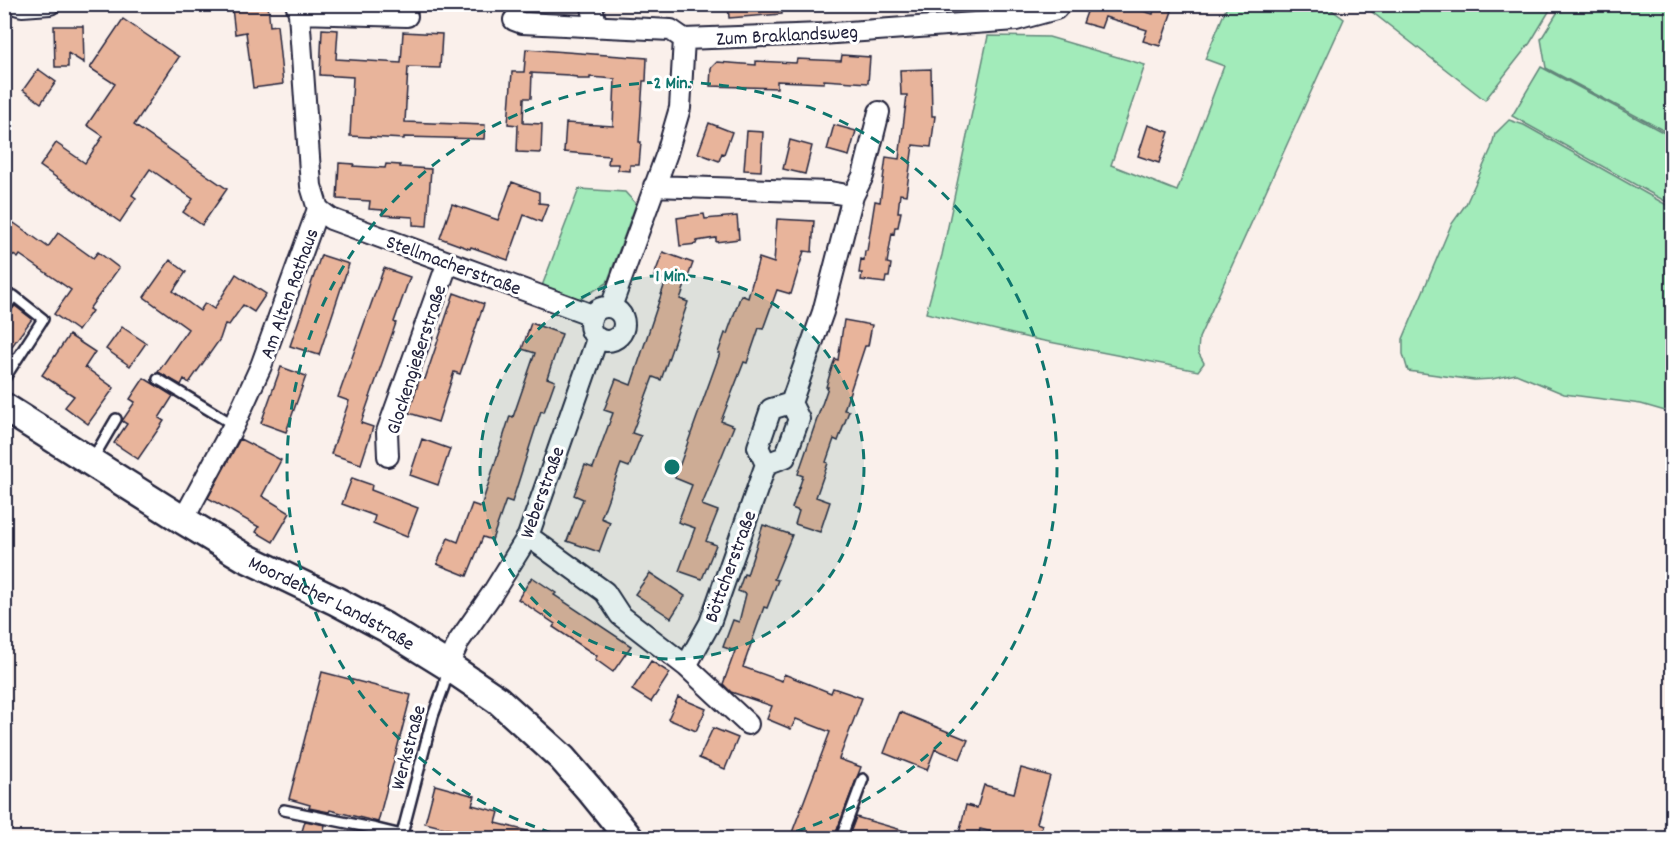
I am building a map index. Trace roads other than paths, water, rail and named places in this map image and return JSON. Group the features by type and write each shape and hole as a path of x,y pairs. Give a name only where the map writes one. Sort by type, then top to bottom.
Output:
{"main road":[{"name":"Moordeicher Landstraße","path":"6,412 244,557 385,627 498,700 554,750 590,790 628,838"}],"street":[{"path":"15,4 22,6 50,4"},
{"path":"591,4 597,27"},
{"name":"Zum Braklandsweg","path":"514,20 522,23 671,30 684,39 820,34 1016,20 1056,9 1060,4"},
{"path":"297,9 406,16"},
{"name":"Am Alten Rathaus","path":"183,520 234,425 261,366 318,209 311,186 297,9"},
{"path":"610,307 667,153 680,108 684,39"},
{"path":"766,464 785,457 799,419 791,403 823,312 853,196 862,176 879,112"},
{"path":"654,186 830,192 853,196"},
{"name":"Stellmacherstraße","path":"318,209 331,219 592,315"},
{"name":"Glockengießerstraße","path":"387,456 387,432 448,262"},
{"path":"610,307 618,310 622,316 623,331 619,337 605,342 597,339 591,333 589,324 592,315 597,310 610,307"},
{"name":"Weberstraße","path":"448,666 459,641 528,536 597,339"},
{"name":"Böttcherstraße","path":"686,666 710,622 766,464 758,447 771,409 791,403"},
{"path":"528,536 605,592 620,615 686,666 748,724"}],"lane":[{"path":"4,309 14,296 43,319 4,379"},
{"path":"158,379 234,425"},
{"path":"91,462 116,419"},
{"name":"Werkstraße","path":"401,836 448,666"},
{"path":"841,838 863,779"},
{"path":"284,810 414,838"}]}
